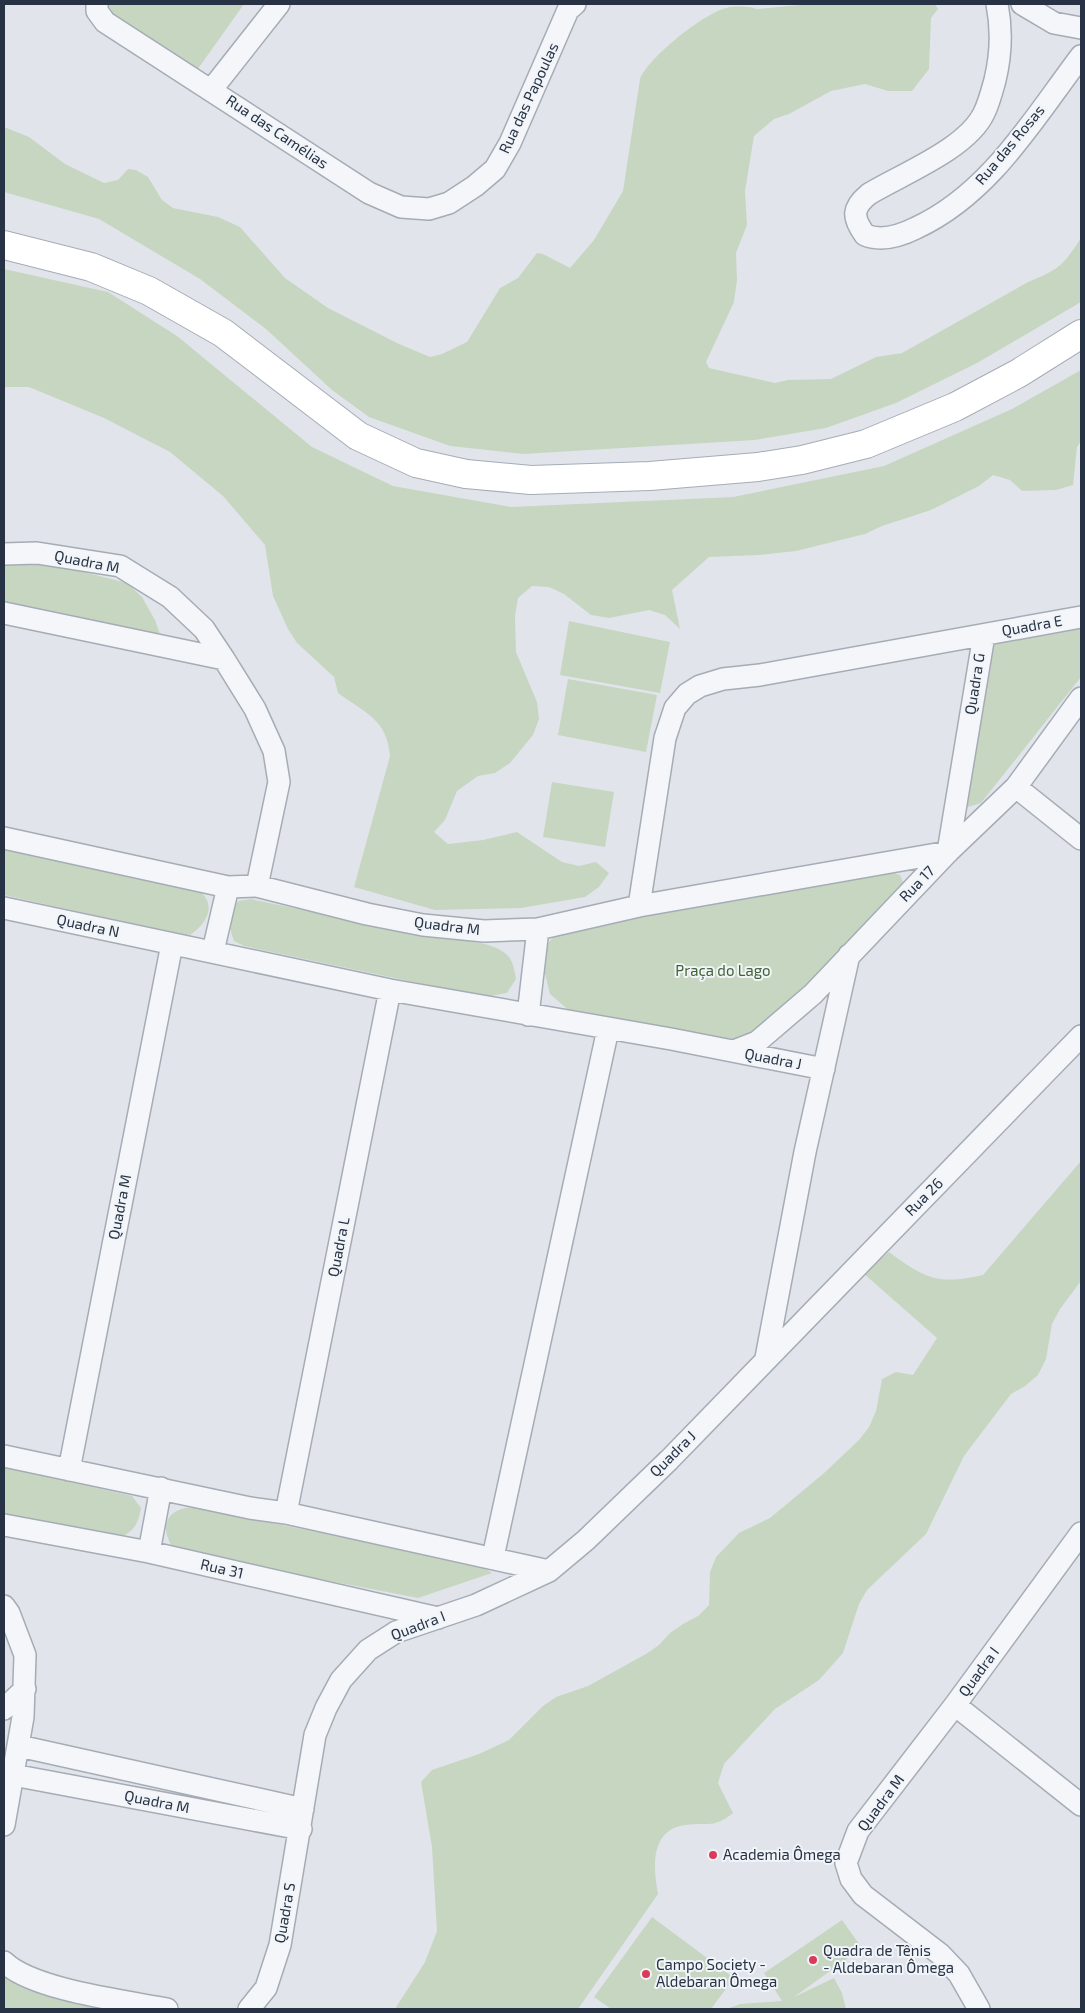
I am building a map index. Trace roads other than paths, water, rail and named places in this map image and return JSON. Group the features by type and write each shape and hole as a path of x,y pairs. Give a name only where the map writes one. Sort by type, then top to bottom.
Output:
{"street":[{"name":"Rua das Camélias","path":"97,4 97,11 105,22 212,89 272,131 369,193 401,207 429,209 449,203 475,186"},
{"path":"212,89 279,4"},
{"name":"Rua das Rosas","path":"997,4 1000,20 1000,60 984,114 968,133 947,150 869,194 858,203 855,213 858,225 865,235 882,238 901,235 942,213 980,183 1007,154 1081,56"},
{"path":"1022,4 1054,23 1081,28"},
{"name":"Rua das Papoulas","path":"475,186 495,168 510,143 567,6"},
{"path":"4,245 90,267 149,290 223,333 358,436 416,463 466,474 531,480 650,476 758,467 802,460 866,444 955,407 1019,373 1081,334"},
{"name":"Quadra M","path":"4,554 37,553 120,566 170,597 204,629 255,709 274,750 279,782 257,886"},
{"path":"4,613 224,658"},
{"name":"Quadra E","path":"984,635 1081,617"},
{"name":"Quadra G","path":"639,906 665,738 675,708 687,694 700,686 723,679 984,635 948,852"},
{"name":"Rua 17","path":"734,1051 757,1042 813,994 948,852 1016,788 1081,698"},
{"path":"1016,788 1081,839"},
{"name":"Quadra M","path":"4,838 228,887 257,886 368,914 423,925 484,931 538,929 639,906"},
{"path":"639,906 948,852"},
{"path":"213,951 228,887"},
{"name":"Quadra N","path":"4,908 172,944"},
{"path":"528,1015 538,929"},
{"path":"172,944 213,951 390,990 608,1029 494,1558"},
{"name":"Quadra M","path":"69,1470 172,944"},
{"path":"766,1358 805,1152 849,955"},
{"name":"Quadra L","path":"286,1513 390,990"},
{"name":"Quadra J","path":"608,1029 824,1069"},
{"name":"Rua 26","path":"766,1358 1081,1036"},
{"path":"1055,1064 1081,1054"},
{"name":"Quadra J","path":"549,1571 586,1540 668,1460 766,1358"},
{"path":"4,1456 250,1508 286,1513 549,1571"},
{"path":"149,1552 161,1488"},
{"name":"Rua 31","path":"4,1525 149,1552 438,1618"},
{"name":"Quadra I","path":"1081,1533 955,1705 1081,1805"},
{"name":"Quadra I","path":"302,1819 315,1735 326,1708 341,1680 368,1650 396,1632 476,1605 549,1571"},
{"path":"4,1606 9,1613 25,1655 25,1689 18,1746 4,1825"},
{"path":"4,1709 25,1689"},
{"name":"Quadra M","path":"955,1705 858,1830 846,1863 851,1879 863,1895 940,1954 959,1974 979,2009"},
{"name":"Quadra M","path":"18,1746 302,1819"},
{"name":"Quadra M","path":"13,1775 302,1819"},
{"name":"Quadra S","path":"249,2009 266,1988 280,1945 302,1819"},
{"path":"4,1962 31,1978 70,1989 167,2009"}],"place":[{"name":"Academia Ômega","path":"713,1855"},
{"name":"Quadra de Tênis - Aldebaran Ômega","path":"813,1960"},
{"name":"Campo Society - Aldebaran Ômega","path":"646,1974"}],"park label":[{"name":"Praça do Lago","path":"723,971"}]}
